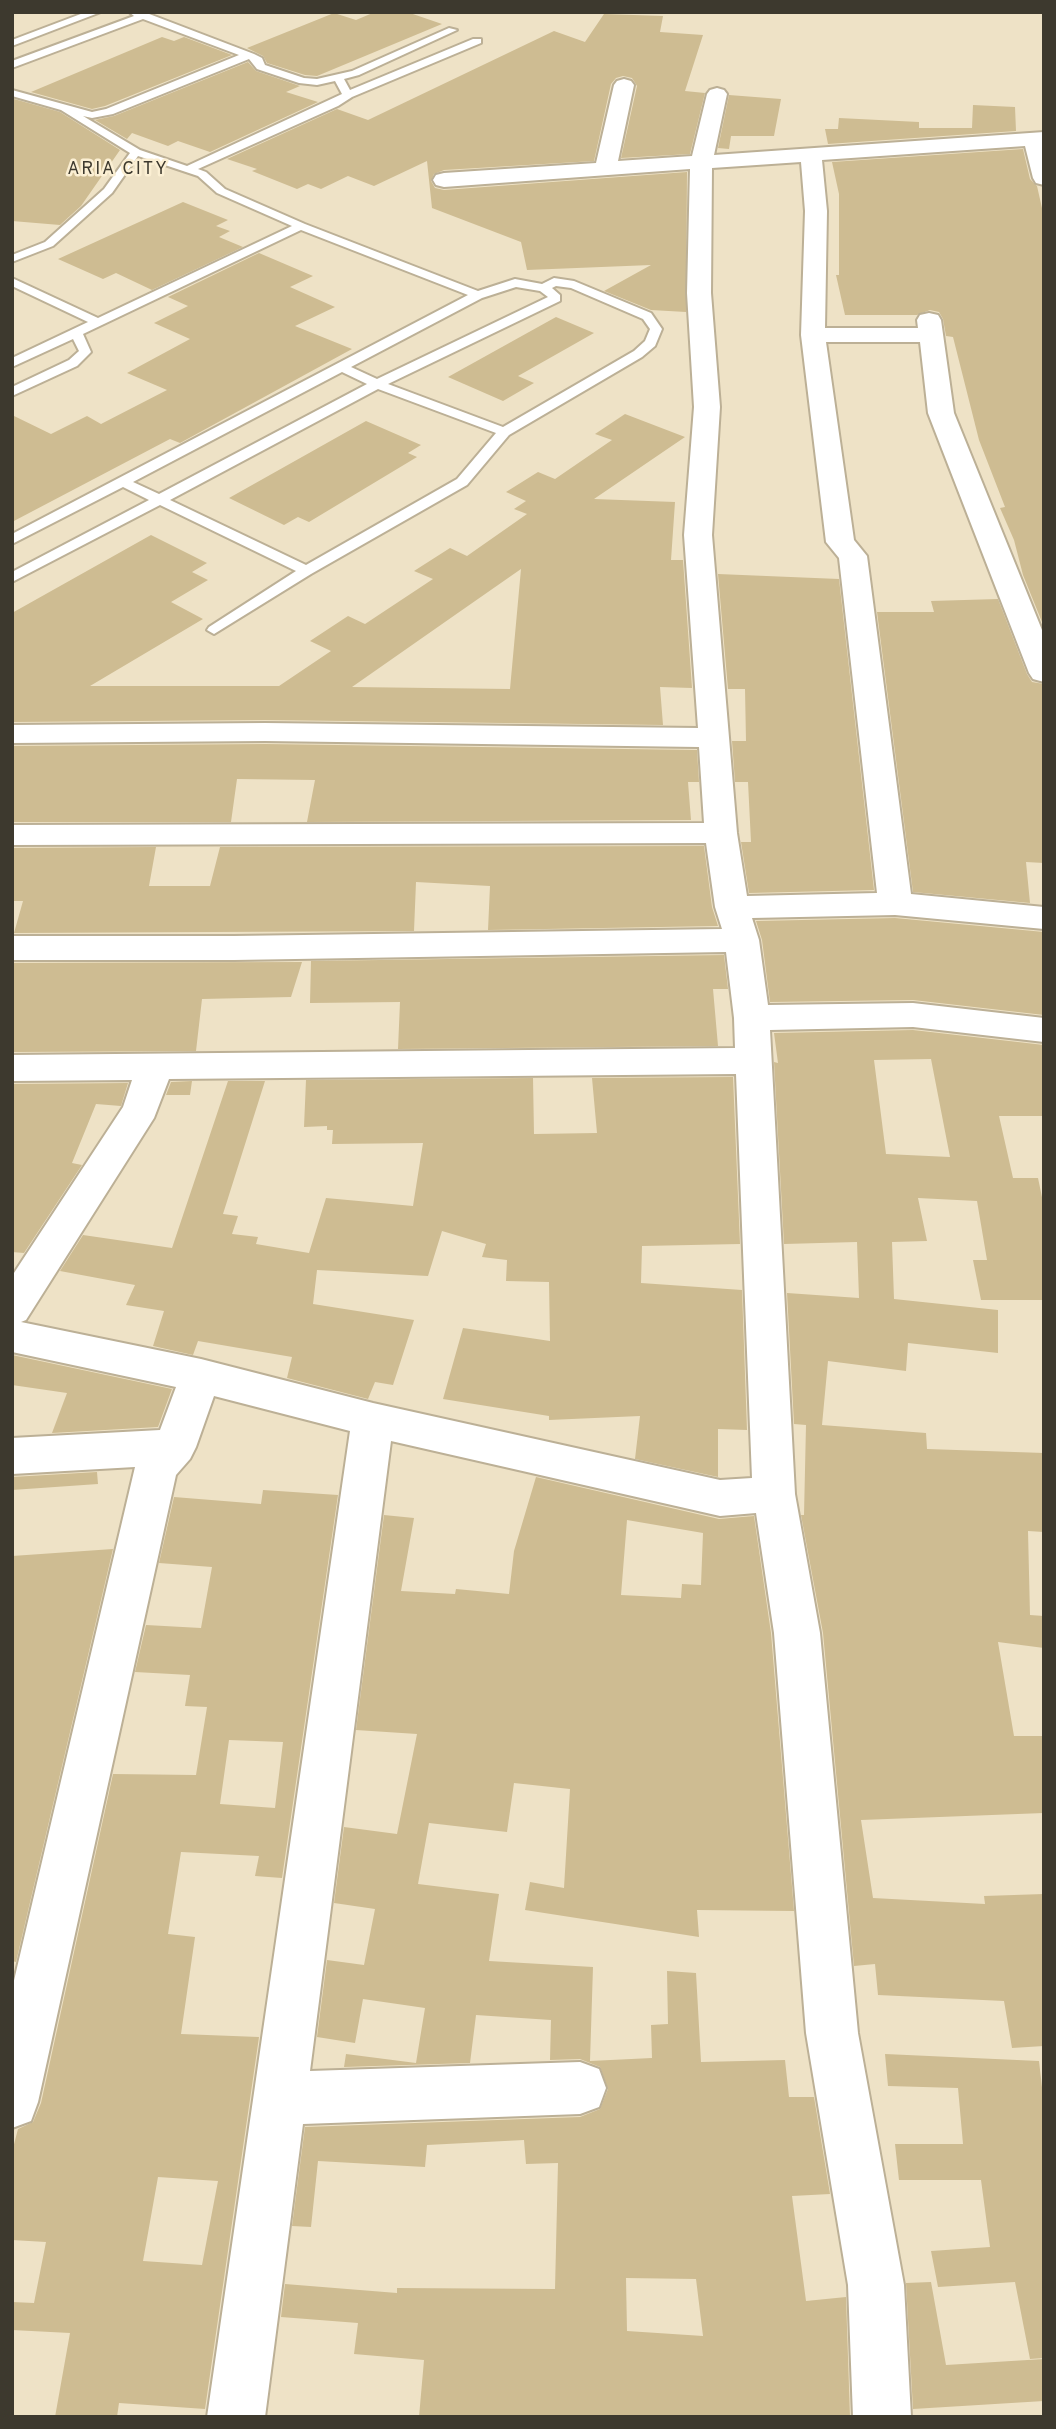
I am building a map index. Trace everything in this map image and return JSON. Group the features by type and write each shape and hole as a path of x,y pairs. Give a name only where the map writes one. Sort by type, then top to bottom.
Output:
{"street":[{"path":"605,170 624,85"},
{"path":"717,94 701,163 699,293 707,407 698,535 721,833 751,1017 774,1494 797,1633 831,2034 876,2285 882,2417"},
{"path":"444,180 1039,138 1044,177"},
{"path":"811,154 816,211 813,335 840,542 853,556 895,904"},
{"path":"813,335 930,327 941,414 1044,673"},
{"path":"12,734 265,732 715,738"},
{"path":"12,835 721,833"},
{"path":"12,948 234,948 737,924 895,904 1044,918"},
{"path":"751,1017 913,1015 1044,1030"},
{"path":"12,1068 753,1060"},
{"path":"12,1309 141,1109 155,1066"},
{"path":"12,1336 201,1376 373,1420 720,1498 774,1494"},
{"path":"12,2102 156,1468 175,1447 201,1376"},
{"path":"236,2417 373,1420"},
{"path":"12,1456 175,1447"},
{"path":"280,2098 580,2088"}],"lane":[{"path":"12,44 96,12"},
{"path":"12,65 138,14 250,56 258,60 261,67 303,81 339,79 452,30"},
{"path":"191,169 334,104 348,95 477,41"},
{"path":"66,110 110,102 232,51"},
{"path":"12,93 92,115 109,112 250,56"},
{"path":"339,79 348,95"},
{"path":"66,110 136,152 191,169 221,191 301,226 478,295"},
{"path":"12,259 49,244 108,191 136,152"},
{"path":"12,363 301,226"},
{"path":"12,281 97,322"},
{"path":"214,630 306,571 462,482 505,432 555,400 638,354 651,342 656,330 646,316 574,285 554,282 544,288"},
{"path":"12,540 344,368 478,295 514,283 544,288 556,298 377,384 12,578"},
{"path":"12,392 74,363 85,352 76,332"},
{"path":"344,368 377,384 505,432"},
{"path":"123,482 157,501 306,571"}],"building":[{"path":"375,12 407,12 442,24 317,76 267,63 263,56 247,48 334,13 356,20"},
{"path":"604,14 663,16 660,32 703,35 685,91 705,93 690,154 621,158 637,86 632,78 623,76 616,78 611,84 594,161 444,170 434,174 431,181 435,188 444,190 687,172 686,312 651,310 604,291 651,265 527,270 521,242 432,208 427,161 374,186 348,176 321,189 308,184 297,189 252,171 257,169 227,159 337,109 368,120 554,31 585,42"},
{"path":"162,37 174,41 184,37 232,55 92,109 31,92"},
{"path":"248,62 256,71 300,86 286,92 318,102 210,152 178,141 168,146 132,133 127,139 95,120 114,116"},
{"path":"729,95 781,99 774,136 731,136 729,149 718,148"},
{"path":"14,99 60,112 120,150 81,206 60,225 12,221"},
{"path":"973,105 1015,107 1016,131 828,144 825,129 838,129 839,118 919,122 919,128 972,128"},
{"path":"1023,149 1030,179 1037,186 1044,217 1044,627 1000,508 1005,507 979,440 953,337 946,336 939,312 930,310 917,315 845,315 836,275 839,275 839,194 832,162"},
{"path":"183,202 228,220 216,226 230,231 219,237 243,247 152,290 116,273 103,279 58,259"},
{"path":"259,253 313,276 290,287 335,307 295,326 352,349 180,443 170,439 12,522 12,415 51,434 87,416 101,424 167,390 127,373 190,339 154,323 188,306 168,297"},
{"path":"556,317 594,333 518,376 534,383 503,401 448,377"},
{"path":"625,414 685,437 594,499 675,502 671,560 683,560 692,688 660,687 663,725 265,720 12,722 12,613 151,535 207,563 192,572 208,580 171,602 203,619 90,686 279,686 331,651 310,641 348,616 365,624 433,579 414,571 450,548 467,556 527,514 514,509 526,501 506,492 538,472 555,479 612,440 595,434","holes":["521,569 510,689 352,687"]},
{"path":"366,421 421,445 408,453 417,457 309,522 298,517 284,525 229,498"},
{"path":"718,574 839,579 874,890 749,893 741,842 751,842 748,782 735,782 732,741 746,741 745,689 728,689"},
{"path":"998,599 1027,674 1032,682 1044,684 1044,863 1026,862 1030,903 913,892 877,612 934,612 931,601"},
{"path":"265,744 697,750 699,782 688,782 691,820 307,822 315,780 237,779 231,822 12,822 12,746"},
{"path":"704,846 712,907 718,926 488,930 490,886 416,882 414,931 14,933 23,901 12,901 12,848 156,847 149,886 210,886 220,847"},
{"path":"895,918 1044,932 1044,1015 913,1000 770,1002 762,940 756,921"},
{"path":"724,955 728,989 713,989 718,1046 398,1049 400,1002 310,1003 311,961"},
{"path":"302,962 291,997 202,999 196,1051 12,1052 12,963"},
{"path":"913,1030 1044,1045 1044,1116 999,1116 1013,1178 1038,1178 1044,1207 1044,1300 981,1300 973,1260 987,1260 977,1201 918,1198 927,1241 892,1242 894,1299 998,1310 998,1353 908,1343 906,1371 828,1361 822,1425 926,1433 927,1449 1044,1453 1044,1532 1028,1531 1030,1615 1044,1616 1044,1648 998,1642 1014,1736 1044,1736 1044,1813 861,1820 873,1898 985,1904 984,1896 1044,1894 1044,2046 1012,2048 1004,2001 878,1995 875,1964 854,1966 823,1633 801,1515 804,1515 806,1425 794,1424 787,1293 859,1298 857,1242 784,1244 774,1062 778,1063 774,1033","holes":["931,1059 950,1157 886,1154 874,1060"]},
{"path":"733,1077 740,1244 642,1246 641,1283 742,1290 747,1430 718,1429 718,1477 635,1459 640,1416 549,1420 549,1416 443,1399 463,1328 550,1341 549,1282 506,1281 507,1260 482,1257 486,1244 442,1231 428,1276 317,1270 313,1304 414,1320 393,1385 375,1382 368,1399 287,1378 292,1357 198,1341 193,1355 153,1346 164,1311 126,1305 135,1285 60,1271 83,1235 172,1248 228,1081 265,1081 223,1214 238,1216 232,1234 258,1237 256,1244 309,1253 326,1198 413,1206 423,1143 332,1144 333,1130 327,1130 327,1126 304,1127 306,1080 533,1078 534,1134 597,1133 592,1078"},
{"path":"192,1081 190,1095 166,1095 171,1082"},
{"path":"128,1083 121,1106 96,1104 72,1163 82,1165 24,1253 12,1252 12,1084"},
{"path":"12,1355 172,1389 158,1427 52,1433 67,1393 12,1385"},
{"path":"97,1472 98,1484 12,1490 12,1477"},
{"path":"536,1477 719,1519 754,1516 771,1633 794,1911 697,1910 699,1937 525,1910 530,1882 564,1888 570,1789 514,1783 507,1832 429,1823 418,1884 499,1894 489,1961 593,1967 590,2061 652,2058 651,2025 668,2024 667,1971 696,1973 701,2062 785,2060 789,2097 814,2097 830,2194 792,2196 806,2301 846,2297 850,2417 419,2417 424,2360 354,2354 358,2323 281,2317 285,2284 397,2293 397,2288 555,2289 558,2163 526,2164 524,2140 427,2145 425,2167 318,2161 311,2227 292,2226 305,2127 580,2117 600,2109 608,2089 600,2067 580,2059 550,2060 551,2020 476,2015 470,2063 344,2067 346,2054 416,2063 425,2008 363,1999 355,2043 317,2037 327,1960 364,1965 375,1909 334,1903 344,1827 397,1834 417,1734 356,1730 384,1515 414,1518 401,1591 455,1594 456,1589 509,1594 514,1551","holes":["627,1520 703,1533 701,1585 682,1584 681,1598 621,1595","626,2278 696,2279 703,2336 627,2331"]},
{"path":"263,1490 338,1495 282,1878 255,1876 259,1856 181,1852 168,1934 195,1937 181,2034 259,2037 205,2409 119,2403 117,2417 55,2417 70,2333 12,2330 12,2302 34,2303 46,2242 12,2240 12,2152 18,2129 33,2122 41,2103 113,1774 196,1775 207,1707 185,1706 190,1675 135,1672 146,1625 201,1628 212,1567 159,1563 174,1497 261,1504","holes":["229,1740 283,1742 275,1808 220,1804","158,2177 218,2181 202,2265 143,2261"]},
{"path":"113,1549 16,1962 12,1961 12,1556"},
{"path":"885,2054 1039,2061 1044,2105 1044,2358 1030,2359 1015,2282 938,2287 931,2251 990,2247 981,2180 899,2180 895,2144 963,2144 958,2088 888,2086"},
{"path":"931,2282 946,2365 1044,2359 1044,2401 913,2409 906,2283"}],"district":[{"name":"ARIA CITY","path":"118,170"}]}
